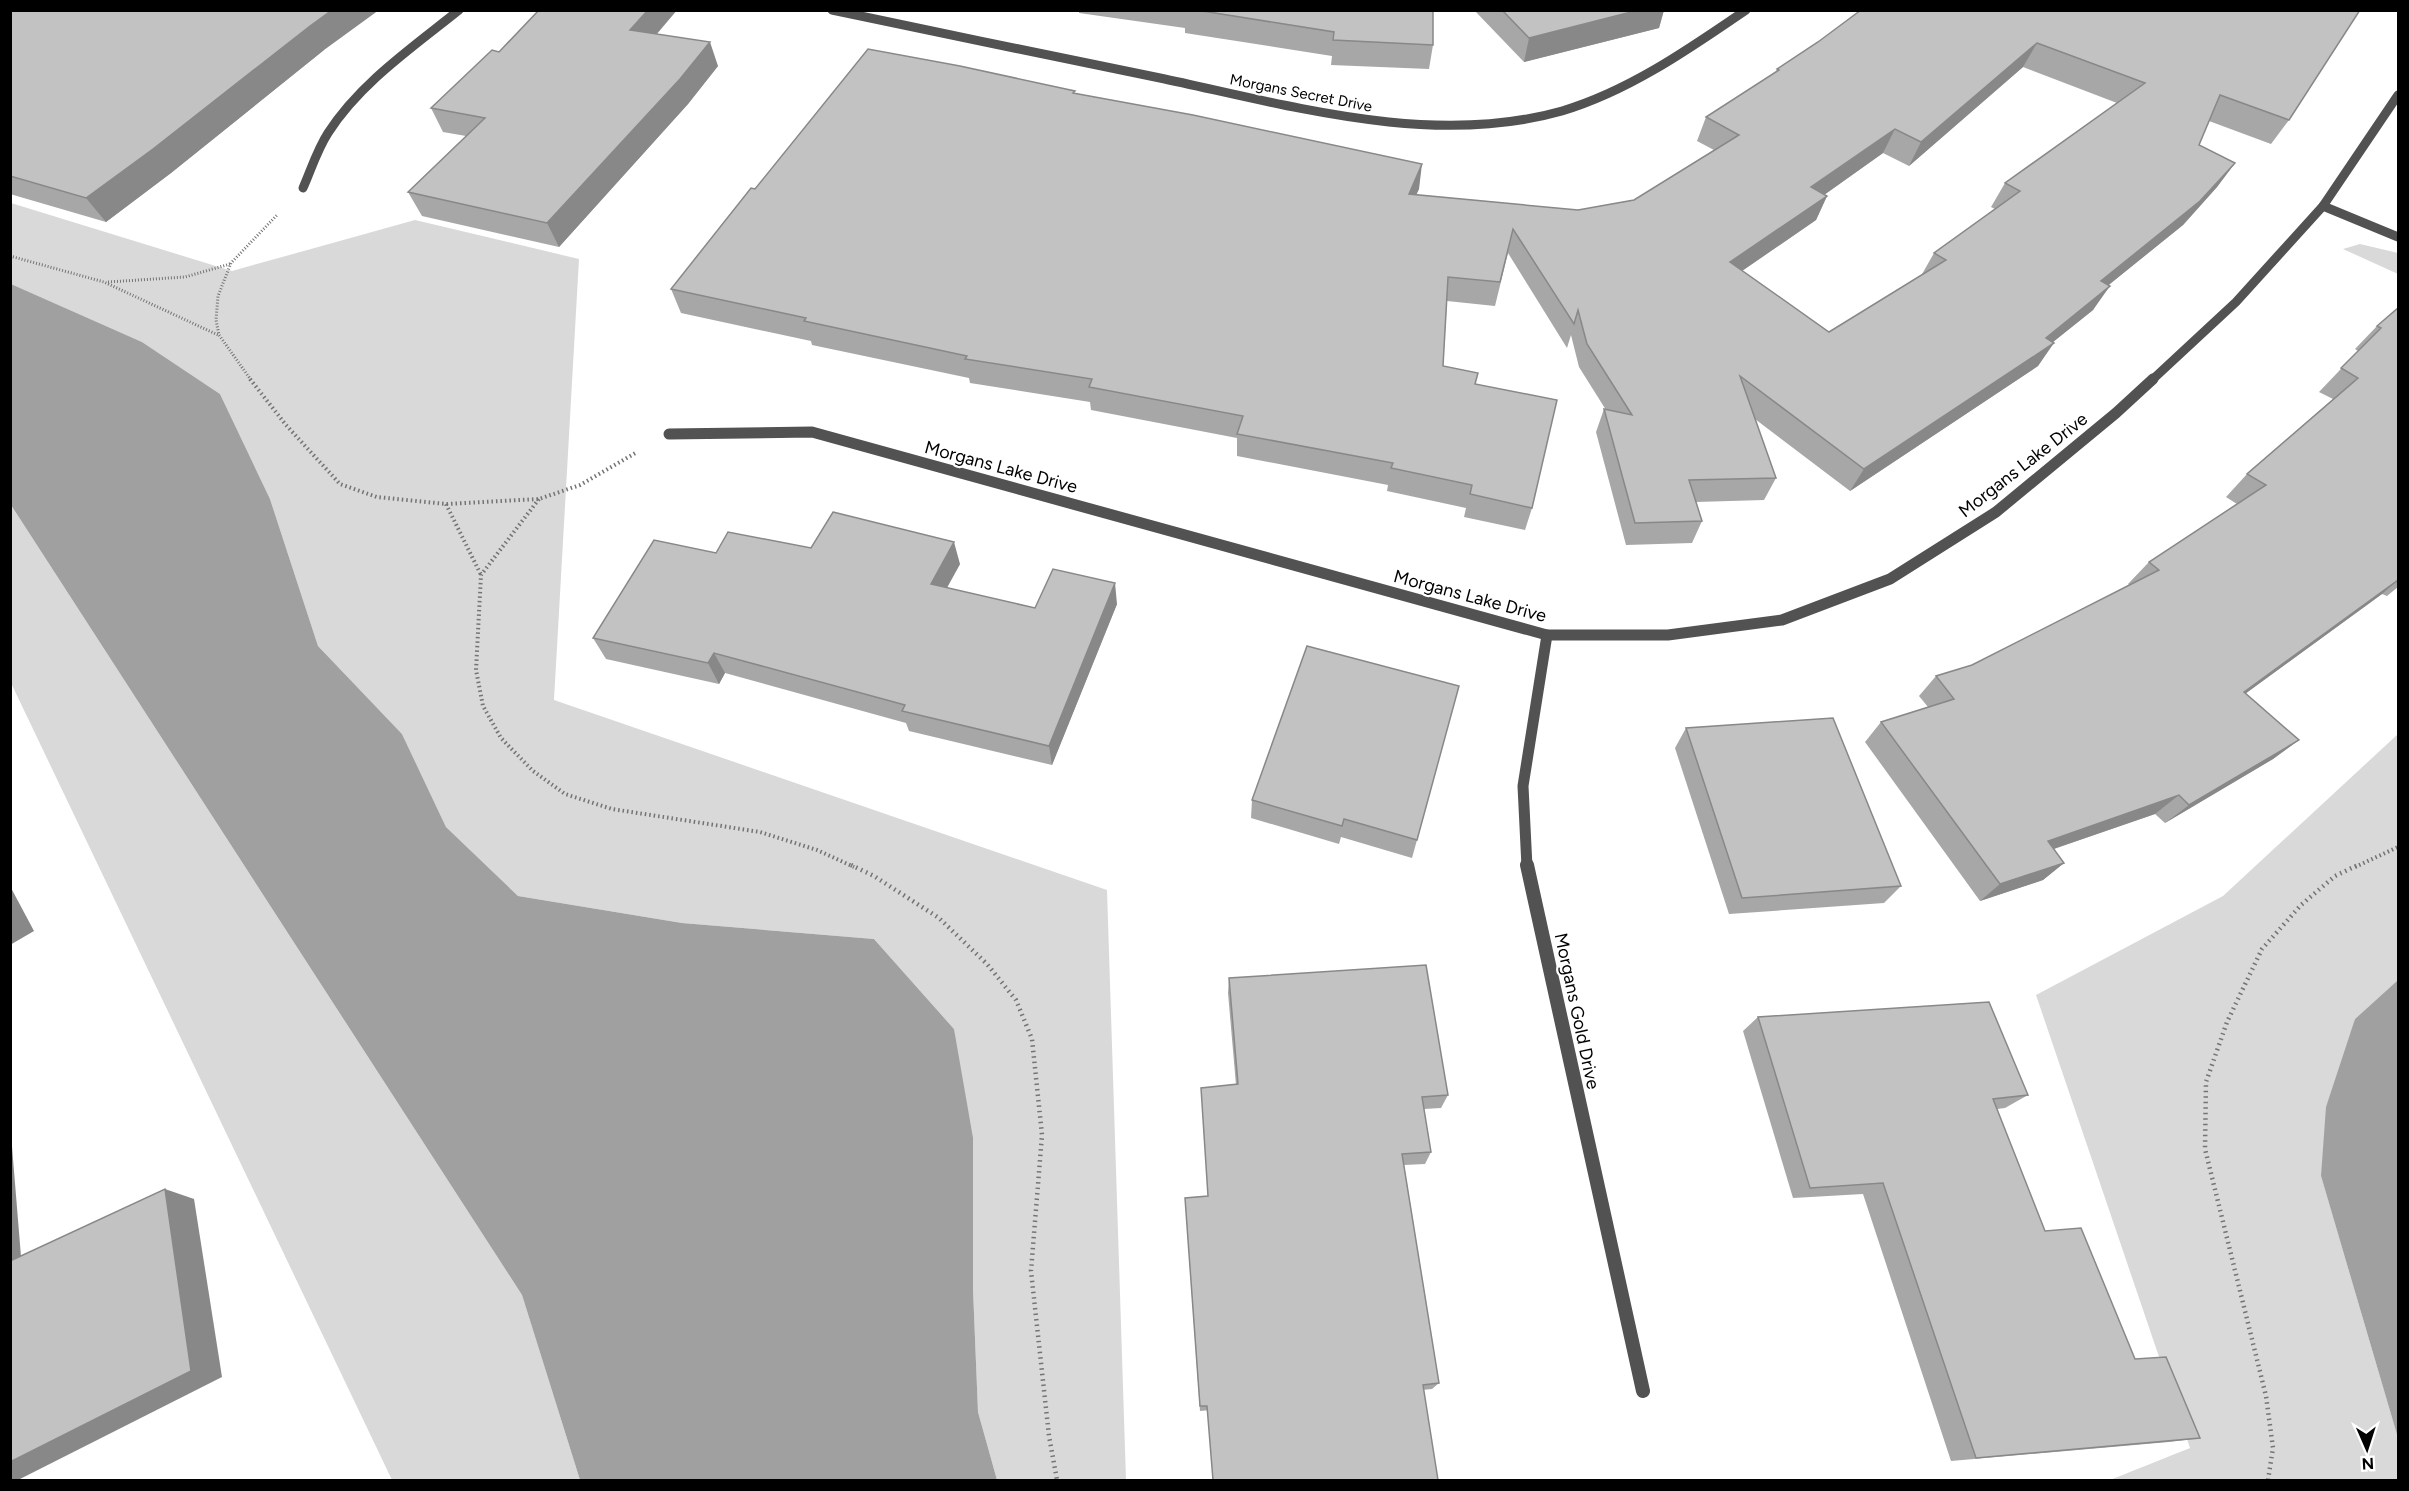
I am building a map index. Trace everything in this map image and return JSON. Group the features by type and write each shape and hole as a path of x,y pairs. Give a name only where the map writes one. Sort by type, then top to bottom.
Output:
{"street":[{"path":"303,188 327,135 353,99 399,58 459,10"},
{"name":"Morgans Secret Drive","path":"832,10 1356,119 1440,125 1511,120 1562,110 1625,85 1699,43 1746,10"},
{"path":"867,18 874,10"},
{"name":"Morgans Lake Drive","path":"669,434 812,432 1547,635 1668,635 1782,620 1890,579 1996,512 2116,413 2236,302 2323,206 2398,95"},
{"path":"2323,206 2398,237"},
{"name":"Morgans Gold Drive","path":"1547,635 1523,786 1527,865 1643,1391"}],"path":[{"path":"104,282 152,281 212,272 231,263 303,188"},
{"path":"10,256 104,282 219,335"},
{"path":"231,263 218,296 216,320 219,335 232,356 286,425 340,484 356,491 377,497 446,504 539,499 580,485 669,434"},
{"path":"481,575 539,499"},
{"path":"446,504 481,575 476,670 483,706 501,738 533,771 564,794 586,802 612,809 760,832 817,850 874,876 939,918 987,964 1016,1000 1032,1039 1038,1083 1042,1135 1031,1270 1049,1437 1058,1480"},
{"path":"2268,1480 2273,1448 2266,1396 2228,1250 2205,1149 2205,1082 2228,1022 2262,949 2301,905 2335,876 2398,847"}],"shaded area":[{"path":"11,203 232,271 415,220 579,259 554,700 1107,890 1126,1480 997,1480 978,1412 973,1289 954,1029 874,939 682,923 518,896 446,827 402,734 318,646 270,499 220,394 142,342 11,284"},
{"path":"2360,244 2398,253 2398,274 2343,249"},
{"path":"11,284 142,342 220,394 270,499 318,646 402,734 446,827 518,896 682,923 874,939 954,1029 973,1138 973,1289 978,1412 997,1480 580,1480 522,1295 11,505"},
{"path":"11,505 522,1295 580,1480 392,1480 11,683"},
{"path":"2398,734 2398,980 2355,1019 2321,1176 2398,1438 2398,1480 2110,1480 2190,1448 2036,995 2223,896"},
{"path":"2398,980 2398,1438 2321,1176 2326,1107 2355,1019"}],"building":[{"path":"10,10 332,10 86,198 10,176"},
{"path":"539,10 648,10 630,30 710,42 680,79 547,223 408,192 485,118 431,108 492,50 499,52"},
{"path":"1196,10 1433,10 1433,45 1333,40 1334,32"},
{"path":"1502,10 1639,10 1529,38"},
{"path":"1861,10 2360,10 2289,120 2220,95 2199,145 2235,163 2200,201 2101,281 2110,286 2046,338 2054,343 1864,469 1740,376 1776,478 1689,480 1702,521 1635,523 1604,409 1632,415 1587,344 1578,310 1574,324 1513,229 1500,282 1448,277 1443,366 1478,373 1475,384 1557,400 1532,508 1470,494 1472,485 1391,468 1393,463 1237,434 1243,416 1089,387 1092,379 965,359 967,356 804,321 806,318 671,289 751,188 755,189 868,49 960,66 1075,91 1073,93 1193,115 1422,164 1409,194 1578,210 1634,200 1739,135 1706,117 1818,42","holes":["2037,43 2145,83 2005,183 2020,191 1934,253 1946,260 1829,332 1730,262 1827,196 1811,187 1895,129 1921,142"]},
{"path":"2398,308 2398,580 2244,692 2299,740 2189,805 2179,795 2048,841 2064,863 2000,884 1881,722 1954,699 1936,676 1972,665 2159,570 2149,562 2266,485 2247,474 2358,378 2341,368 2381,328 2377,326"},
{"path":"833,512 954,542 931,584 1035,608 1053,569 1115,583 1049,746 902,711 905,705 714,653 708,663 593,638 654,540 716,553 728,532 811,548"},
{"path":"1307,646 1459,686 1417,840 1344,819 1342,826 1252,800"},
{"path":"1833,718 1901,886 1742,898 1686,728"},
{"path":"1426,965 1448,1095 1422,1097 1431,1152 1402,1154 1439,1383 1423,1385 1438,1480 1213,1480 1207,1406 1200,1406 1185,1198 1208,1196 1201,1088 1238,1084 1229,978"},
{"path":"1989,1002 2028,1095 1993,1099 2045,1231 2081,1228 2135,1359 2166,1357 2200,1438 1976,1458 1883,1183 1810,1188 1758,1017"},
{"path":"165,1189 191,1371 10,1462 10,1261"}]}
